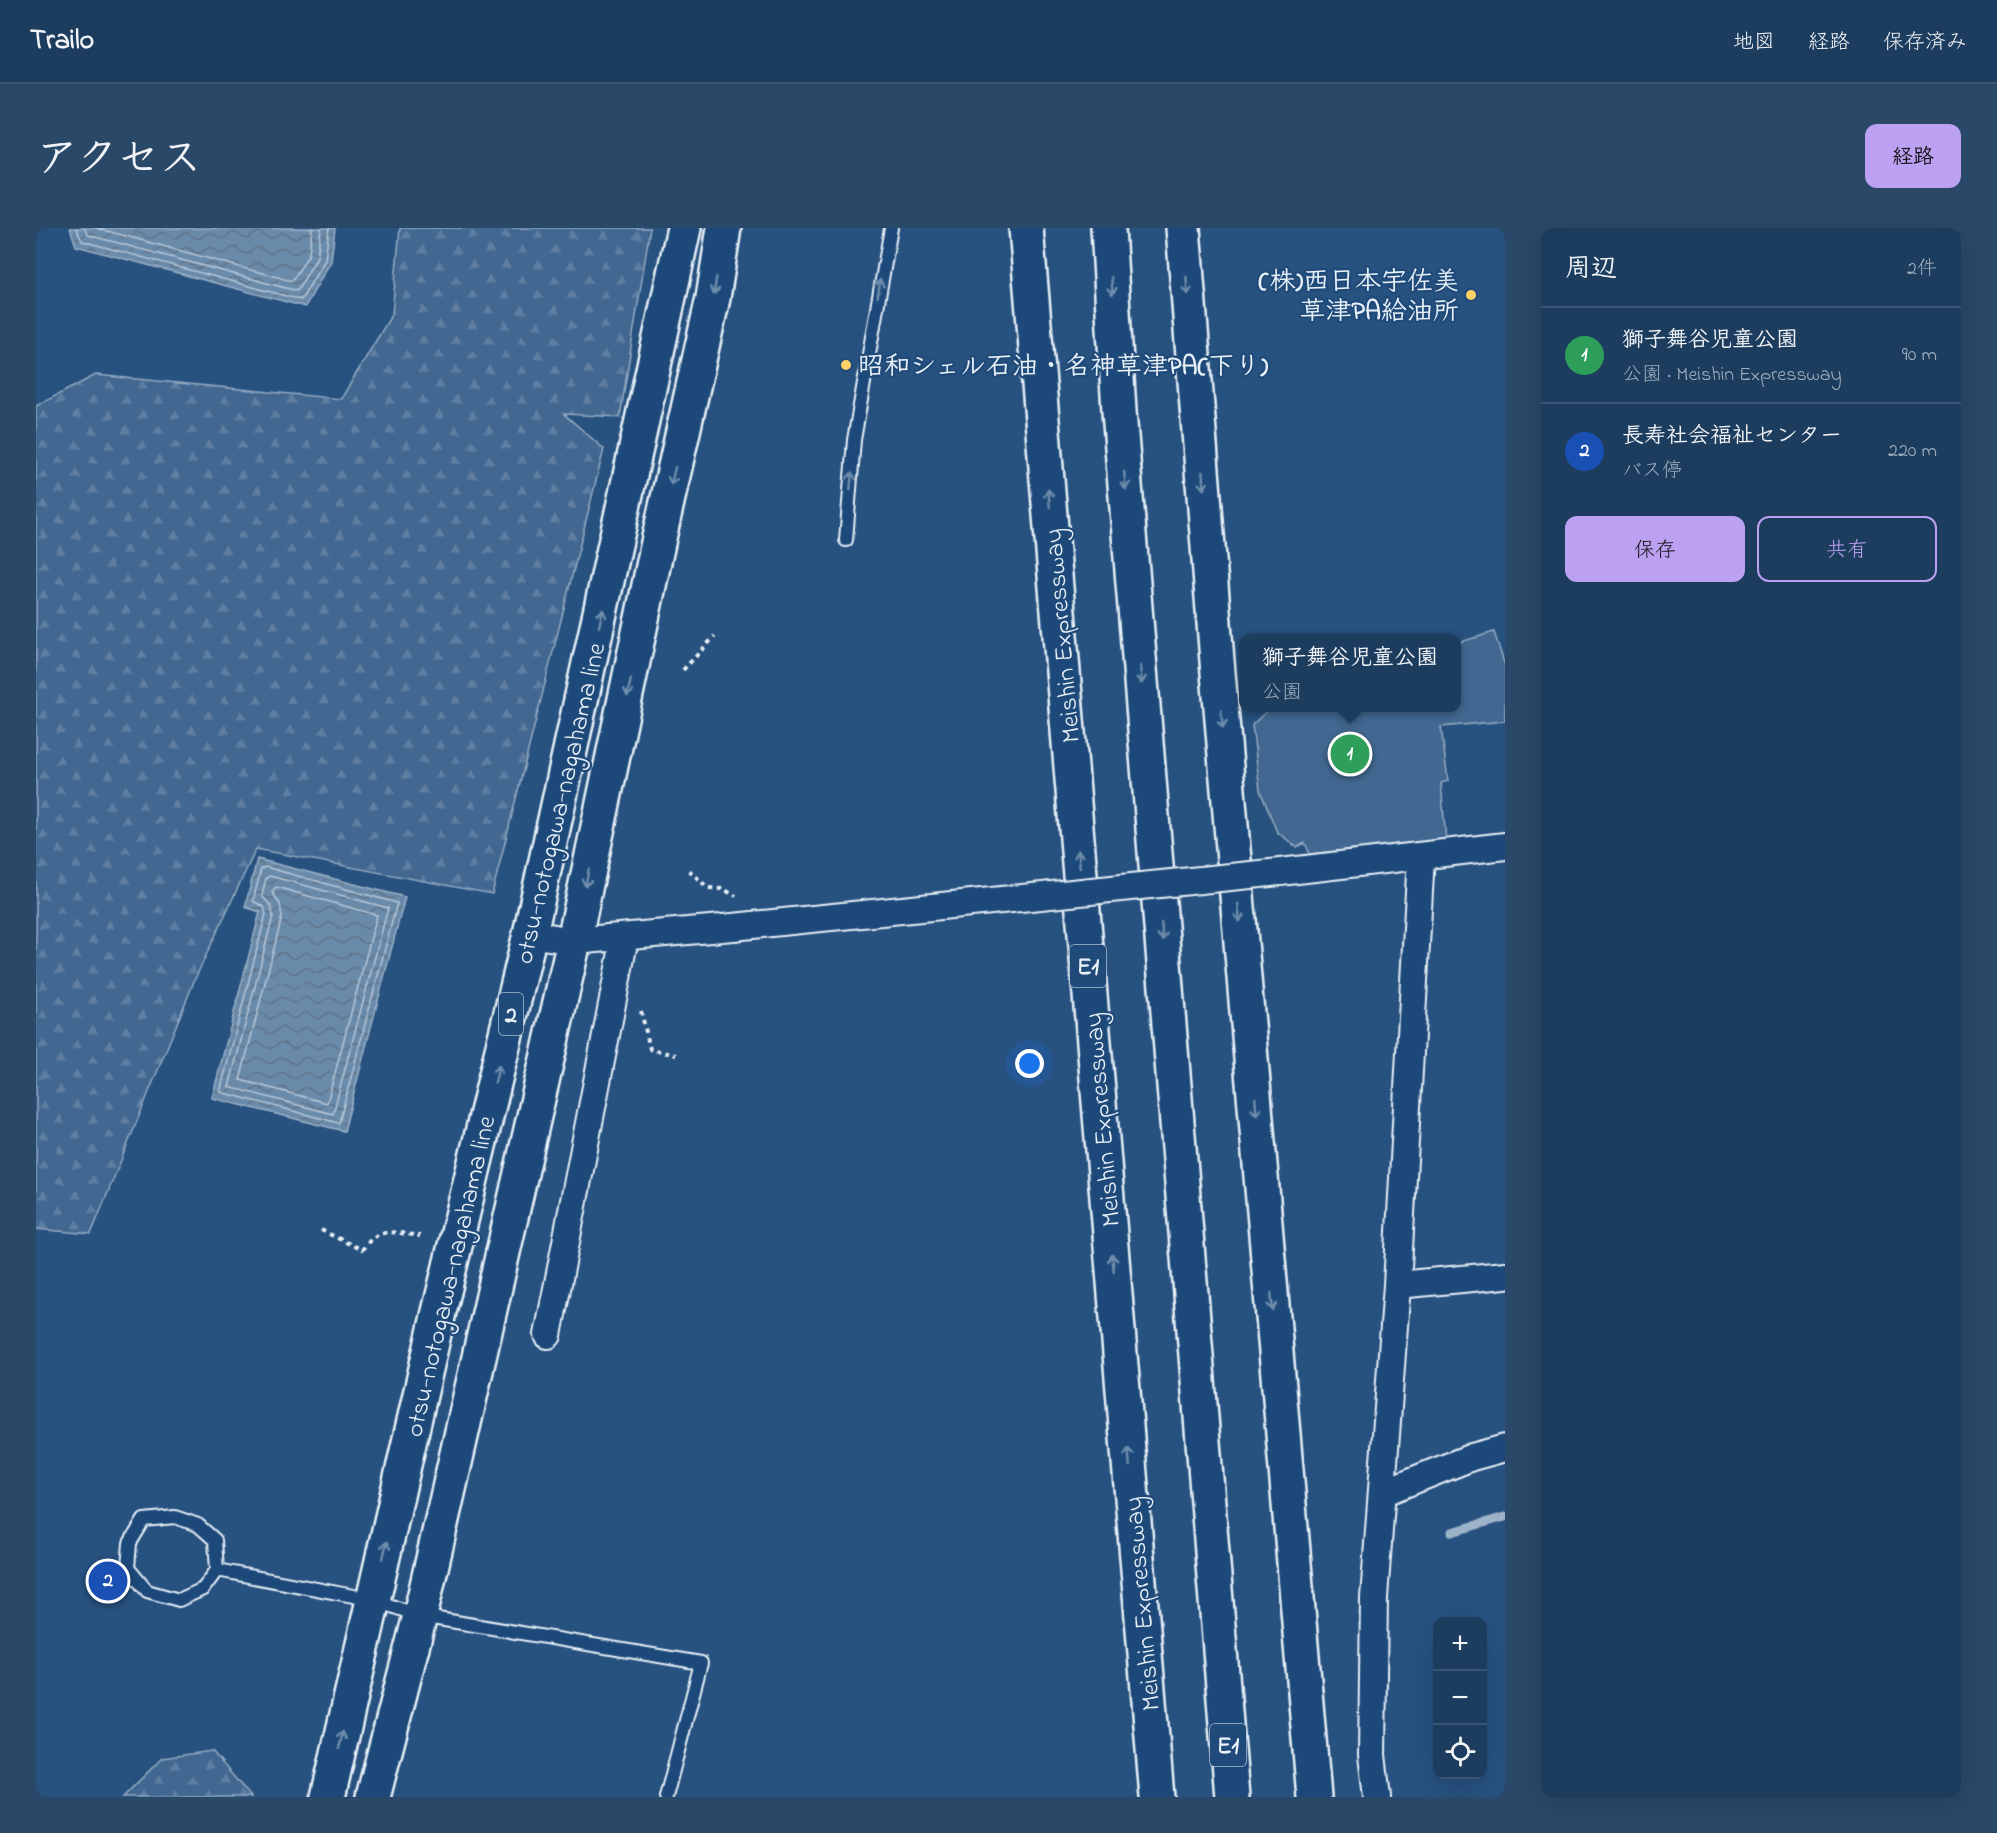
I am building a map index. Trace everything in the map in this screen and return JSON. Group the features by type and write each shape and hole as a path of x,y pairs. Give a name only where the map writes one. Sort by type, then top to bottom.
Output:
{"main road":[{"name":"otsu-notogawa-nagahama line","path":"328,1797 437,1323 530,934 684,228"},
{"name":"otsu-notogawa-nagahama line","path":"373,1797 420,1616 574,941 659,538 713,298 724,228"},
{"name":"Meishin Expressway","path":"1026,228 1157,1797"},
{"name":"E1","path":"1108,228 1120,423 1232,1797"},
{"path":"1183,228 1217,661 1314,1797"},
{"path":"1224,1692 1238,1797"},
{"path":"1149,1704 1150,1797"}],"street":[{"path":"530,934 574,941 626,937 1280,872 1505,846"},
{"path":"1377,1797 1372,1755 1374,1598 1397,1285 1421,856"},
{"path":"548,1335 626,937"},
{"path":"1397,1285 1505,1275"},
{"path":"1382,1493 1472,1457 1505,1448"}],"lane":[{"path":"846,540 854,440 891,228"},
{"path":"176,1517 198,1525 215,1540 217,1570 203,1589 179,1600 147,1591 128,1568 130,1543 144,1520 176,1517"},
{"path":"217,1570 374,1600 420,1616 701,1663 666,1797"}],"path":[{"path":"683,670 715,636"},
{"path":"689,870 708,888 723,889 741,899"},
{"path":"639,1004 650,1048 676,1055"},
{"path":"321,1230 362,1250 371,1237 387,1232 420,1236"}],"green space":[{"path":"400,228 650,228 620,417 564,414 604,449 492,894 256,849 195,979 91,1234 36,1229 36,406 96,375 341,399 392,314"},
{"path":"1494,632 1505,666 1505,721 1441,727 1448,781 1441,783 1446,841 1310,854 1305,843 1297,847 1277,832 1260,790 1252,725 1266,712 1461,712 1461,642"},
{"path":"212,1751 251,1797 123,1797 162,1758"}],"water":[{"path":"70,228 335,228 331,261 305,307 76,246"},
{"path":"257,859 405,897 344,1131 212,1098 260,912 245,907"}],"waterway":[{"path":"1452,1532 1505,1517"}],"place":[{"name":"(株)西日本宇佐美 草津PA給油所","path":"1471,295"},
{"name":"昭和シェル石油・名神草津PA(下り)","path":"846,365"},
{"name":"獅子舞谷児童公園","path":"1350,754"},
{"name":"長寿社会福祉センター","path":"108,1581"}]}
